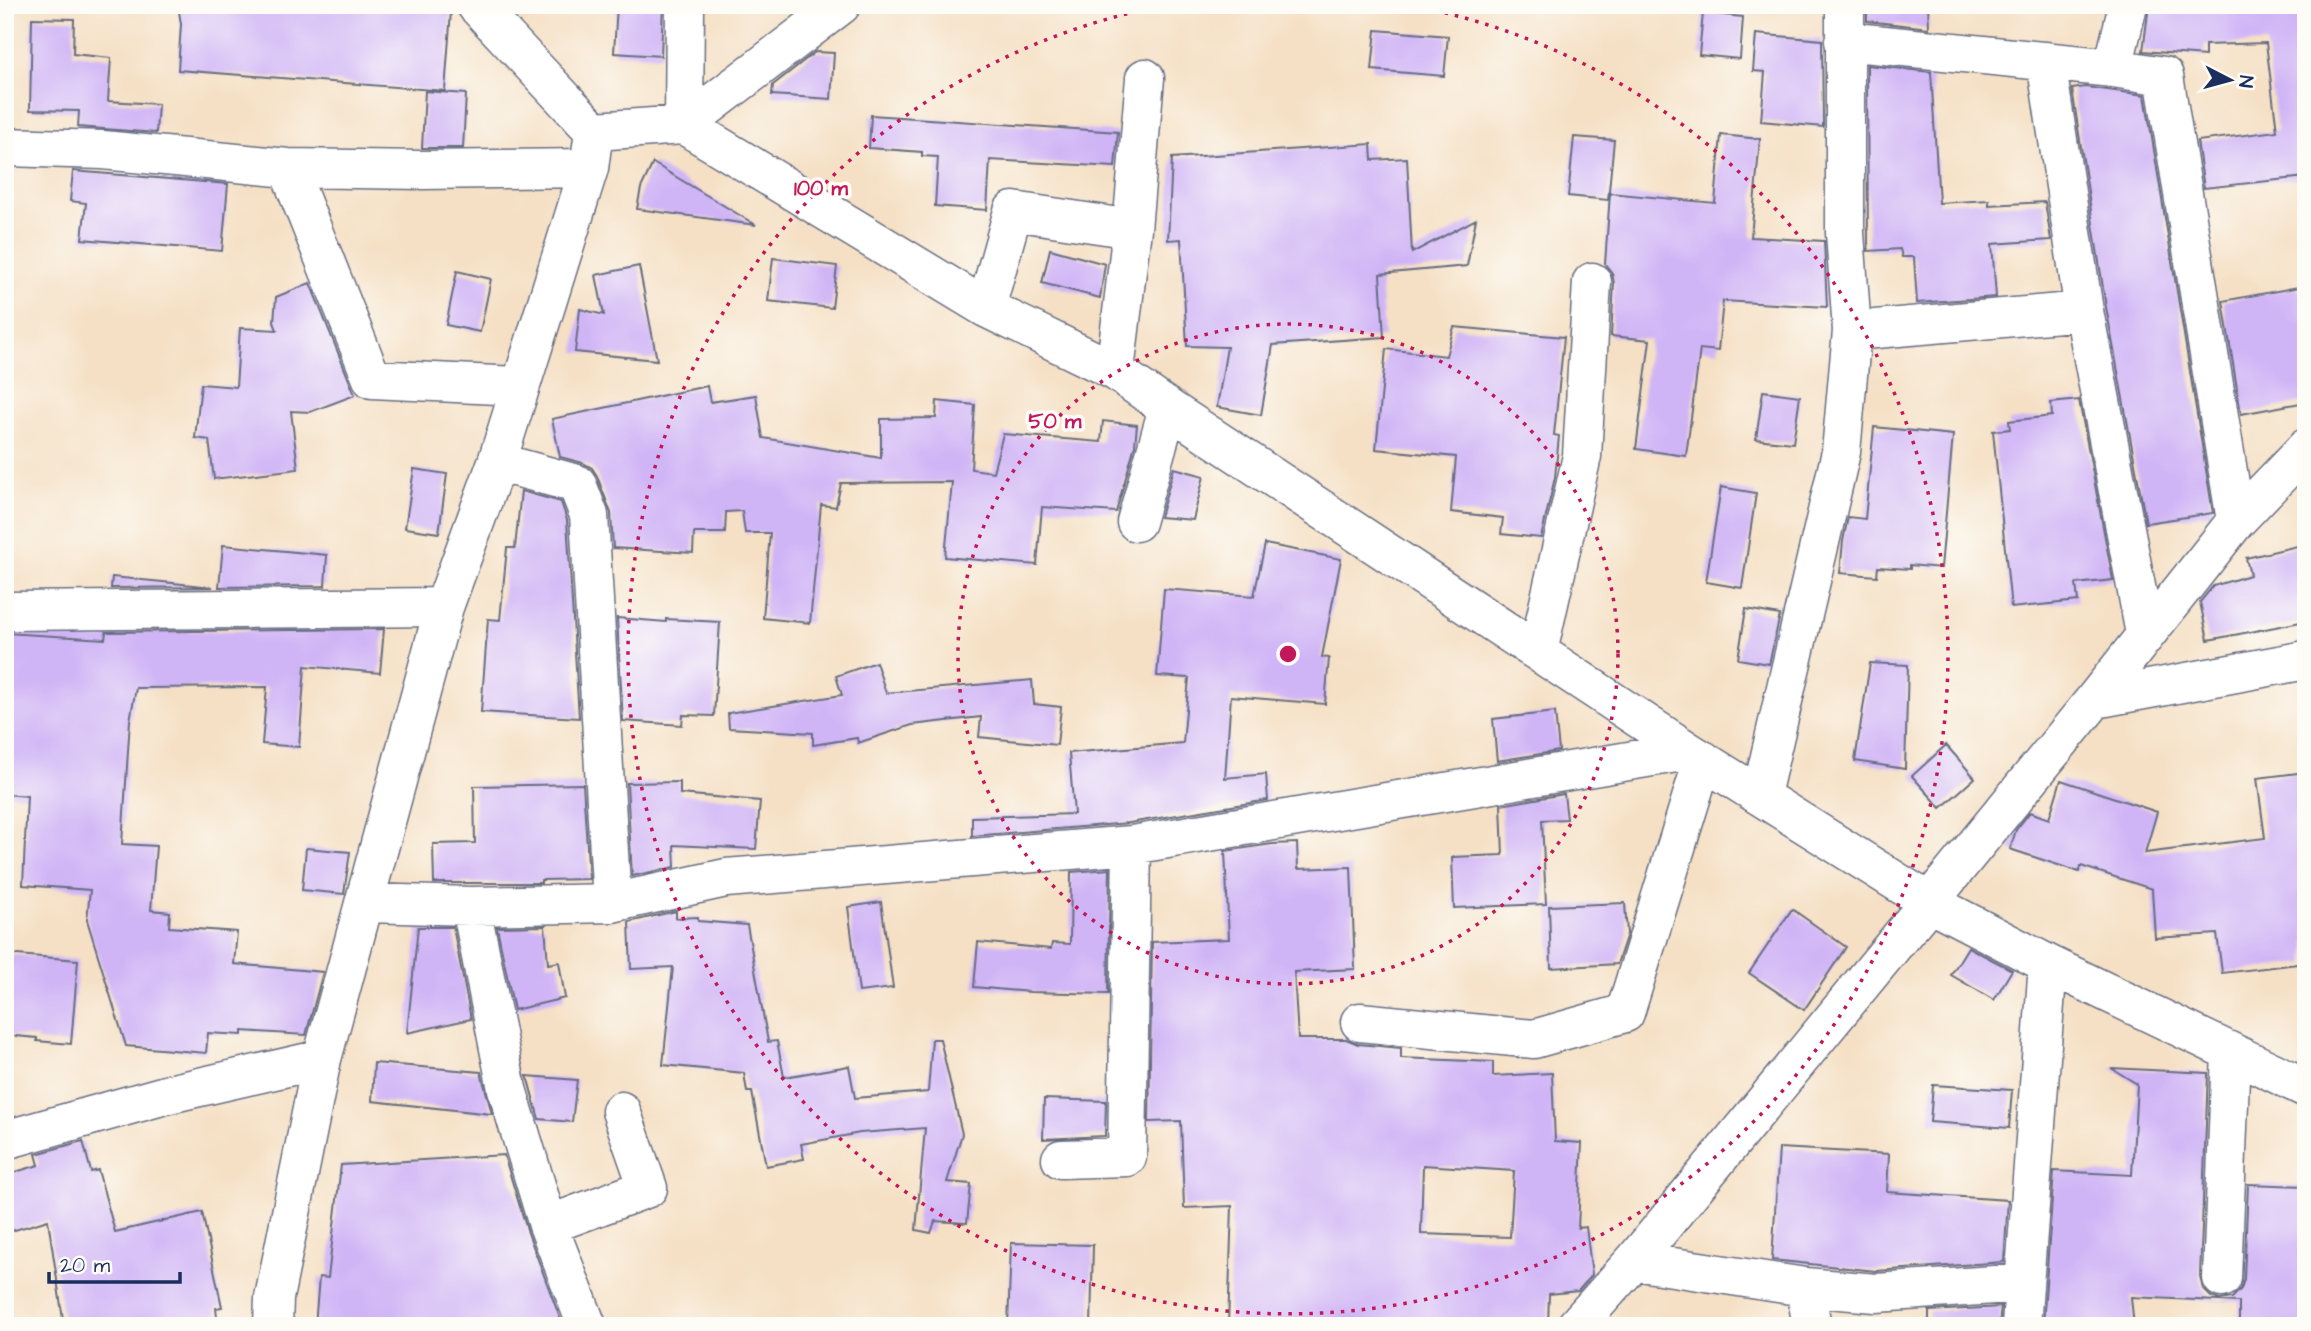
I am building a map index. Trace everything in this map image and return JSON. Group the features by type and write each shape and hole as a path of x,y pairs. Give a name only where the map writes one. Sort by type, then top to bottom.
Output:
{"street":[{"path":"476,5 592,149"},
{"path":"684,125 685,5"},
{"path":"5,148 103,150 288,168 422,170 592,149 684,125 841,5"},
{"path":"2113,68 2128,5"},
{"path":"1761,795 1842,452 1852,331 1845,233 1844,23 2046,61 2164,76 2236,521"},
{"path":"2046,61 2084,311 2144,634"},
{"path":"1115,370 1132,229 1145,78"},
{"path":"684,125 986,308 1115,370 1168,408 1695,756 1929,902 2048,964 2306,1088"},
{"path":"273,1326 274,1298 322,1059 444,607 497,462 592,149"},
{"path":"288,168 372,379 520,386"},
{"path":"986,308 1013,211 1132,229"},
{"path":"1538,652 1582,456 1591,282"},
{"path":"1852,331 2084,311"},
{"path":"1136,522 1168,408"},
{"path":"1576,1326 1634,1261 1929,902 2236,521 2306,448"},
{"path":"497,462 577,484 589,515 612,903"},
{"path":"5,611 444,607"},
{"path":"2095,699 2306,660"},
{"path":"366,903 471,906 612,903 726,878 1132,845 1695,756"},
{"path":"1360,1022 1534,1039 1626,1013 1695,756"},
{"path":"1061,1158 1128,1157 1132,845"},
{"path":"471,906 507,1089 548,1225 587,1326"},
{"path":"2021,1326 2048,964"},
{"path":"2222,1278 2231,1052"},
{"path":"5,1140 169,1094 322,1059"},
{"path":"548,1225 648,1188 621,1111"},
{"path":"1634,1261 1805,1287 1876,1293 2024,1283"},
{"path":"1805,1287 1812,1326"}],"building":[{"path":"178,5 420,5 420,9 451,11 445,91 178,70 181,24"},
{"path":"617,5 663,5 661,56 614,53"},
{"path":"1867,5 1928,5 1929,28 1867,21"},
{"path":"2149,5 2306,5 2306,177 2204,188 2197,141 2277,131 2266,43 2205,45 2205,56 2143,51"},
{"path":"1703,13 1743,17 1740,59 1699,55"},
{"path":"32,18 74,19 73,54 111,58 108,101 158,104 156,133 78,127 79,111 30,110"},
{"path":"1376,30 1448,36 1444,76 1372,70"},
{"path":"1756,34 1822,40 1823,127 1761,121 1765,72 1753,71"},
{"path":"815,52 834,53 831,99 772,95 773,85"},
{"path":"1867,65 1931,72 1939,203 1989,200 1989,205 2045,202 2051,240 1992,244 1996,297 1917,303 1914,257 1902,257 1900,249 1868,251"},
{"path":"2085,87 2145,95 2213,513 2146,523 2106,307 2072,89"},
{"path":"425,91 466,94 463,148 422,148"},
{"path":"871,115 1118,132 1115,167 990,160 987,210 935,206 938,157 922,156 922,152 869,148"},
{"path":"1721,135 1760,139 1751,237 1824,241 1827,307 1723,301 1718,351 1700,349 1686,456 1636,449 1650,340 1611,336 1614,283 1612,273 1605,264 1610,193 1715,203"},
{"path":"1574,137 1614,140 1608,200 1568,196"},
{"path":"1371,144 1372,160 1407,158 1412,253 1476,219 1467,266 1380,274 1384,337 1273,345 1261,415 1217,407 1227,347 1187,346 1181,239 1168,240 1172,158"},
{"path":"653,163 756,225 637,209 641,188"},
{"path":"73,171 228,184 222,251 82,239 86,203 70,201"},
{"path":"1050,249 1105,264 1100,298 1042,283"},
{"path":"773,258 837,266 832,308 768,301"},
{"path":"639,266 657,360 575,352 580,309 604,315 596,275"},
{"path":"457,271 491,279 480,332 446,325"},
{"path":"310,283 355,395 310,412 291,411 298,469 214,479 209,440 195,438 201,384 236,387 240,328 277,330 274,322 276,297"},
{"path":"2299,287 2306,330 2306,402 2241,414 2223,301"},
{"path":"1454,327 1564,337 1554,435 1559,436 1555,477 1541,538 1501,534 1503,518 1451,512 1456,457 1376,449 1386,349 1446,356"},
{"path":"707,386 710,402 756,395 763,438 881,458 881,419 936,418 937,401 975,405 971,469 993,472 1003,434 1101,442 1103,421 1137,425 1135,445 1116,512 1042,507 1037,565 945,557 952,482 841,483 836,507 821,505 810,623 763,618 770,533 745,533 742,511 726,512 725,533 694,533 693,553 613,548 611,513 597,476 592,468 583,463 560,457 552,419"},
{"path":"1763,391 1800,396 1793,443 1756,439"},
{"path":"2079,400 2113,580 2076,584 2078,601 2011,608 1993,431 2010,429 2009,421 2052,416 2051,403"},
{"path":"1874,427 1953,435 1941,568 1910,565 1910,569 1878,567 1877,576 1840,573 1848,517 1865,519"},
{"path":"1174,468 1204,476 1193,520 1160,517"},
{"path":"414,469 447,474 439,533 405,528"},
{"path":"1721,487 1756,493 1742,588 1706,582"},
{"path":"521,491 561,502 567,520 579,718 481,712 488,619 500,620 507,548 515,548"},
{"path":"1265,544 1341,559 1322,657 1329,658 1325,704 1231,696 1225,778 1266,774 1268,800 1129,823 972,836 972,817 1074,814 1069,753 1183,743 1189,678 1157,676 1164,589 1254,596"},
{"path":"2306,544 2306,621 2208,640 2200,602 2213,586 2250,575 2246,558"},
{"path":"223,545 327,555 325,586 219,587"},
{"path":"112,577 213,587 111,588"},
{"path":"1746,609 1780,615 1769,664 1738,659"},
{"path":"617,618 720,622 714,716 683,715 682,725 623,721"},
{"path":"384,629 380,673 305,666 299,747 262,744 267,687 136,688 130,720 122,844 156,846 151,910 170,912 169,927 237,932 234,964 323,972 306,1035 242,1031 242,1035 208,1033 206,1053 126,1046 87,920 90,890 23,885 27,796 5,794 10,695 5,695 5,633 105,639 106,632"},
{"path":"876,662 886,693 1032,680 1034,704 1061,707 1057,745 979,737 981,717 912,725 858,743 857,738 813,745 813,733 729,728 728,713 842,695 836,676"},
{"path":"1870,663 1908,665 1905,769 1855,761"},
{"path":"1555,712 1559,751 1497,761 1493,719"},
{"path":"1946,745 1975,778 1941,808 1912,776"},
{"path":"2306,772 2306,963 2222,973 2217,934 2155,938 2152,889 2081,866 2079,872 2010,849 2016,830 2030,812 2049,819 2061,780 2157,812 2145,853 2265,838 2257,778"},
{"path":"680,782 680,794 760,801 756,849 674,845 675,867 632,876 627,783"},
{"path":"583,784 589,879 541,880 541,883 434,883 433,844 475,843 474,786"},
{"path":"1564,794 1567,819 1542,820 1546,904 1454,908 1452,857 1503,855 1501,805"},
{"path":"1297,843 1298,869 1351,867 1355,969 1294,972 1298,1039 1346,1039 1358,1044 1401,1048 1401,1058 1493,1062 1493,1076 1552,1073 1555,1141 1582,1143 1578,1228 1586,1227 1592,1275 1578,1291 1549,1294 1548,1326 1228,1326 1232,1206 1184,1208 1181,1121 1149,1122 1152,942 1229,939 1225,851","holes":["1423,1165 1514,1171 1510,1237 1421,1234"]},
{"path":"306,848 350,852 344,894 302,890"},
{"path":"1110,869 1108,994 974,987 978,942 1051,949 1052,943 1070,944 1071,872"},
{"path":"881,902 893,988 859,992 848,907"},
{"path":"1625,903 1627,934 1617,964 1551,968 1549,906"},
{"path":"1792,909 1846,947 1804,1010 1749,973"},
{"path":"676,911 676,918 698,917 698,921 747,925 768,1042 777,1041 784,1077 849,1066 855,1098 928,1092 932,1039 940,1039 962,1134 947,1182 971,1184 967,1223 935,1221 931,1233 916,1230 925,1128 860,1133 801,1144 804,1159 766,1166 752,1092 747,1092 744,1073 663,1065 673,967 631,969 629,922"},
{"path":"545,926 548,964 559,962 565,998 514,1010 497,927"},
{"path":"418,927 453,927 471,1019 407,1033"},
{"path":"1968,947 2012,970 1994,1000 1951,975"},
{"path":"5,954 78,960 71,1044 5,1035"},
{"path":"374,1063 481,1072 492,1114 372,1101"},
{"path":"2111,1068 2208,1073 2200,1277 2203,1289 2211,1297 2220,1300 2232,1298 2241,1289 2244,1279 2248,1184 2306,1186 2306,1326 2239,1326 2239,1302 2131,1297 2134,1326 2043,1326 2054,1171 2132,1175 2137,1084"},
{"path":"527,1076 577,1080 572,1122 539,1119"},
{"path":"1933,1085 2012,1090 2009,1128 1930,1122"},
{"path":"1044,1099 1106,1101 1105,1136 1043,1139"},
{"path":"83,1141 91,1172 98,1170 115,1232 202,1212 222,1307 216,1308 218,1326 64,1326 48,1220 5,1233 5,1175 39,1165 36,1154"},
{"path":"1779,1148 1889,1154 1887,1192 2008,1200 2004,1262 1876,1271 1772,1260"},
{"path":"504,1155 528,1233 563,1326 315,1326 319,1277 328,1278 341,1165"},
{"path":"1011,1243 1093,1245 1091,1326 1008,1326"},
{"path":"2001,1307 1999,1326 1929,1326 1929,1311"}]}
